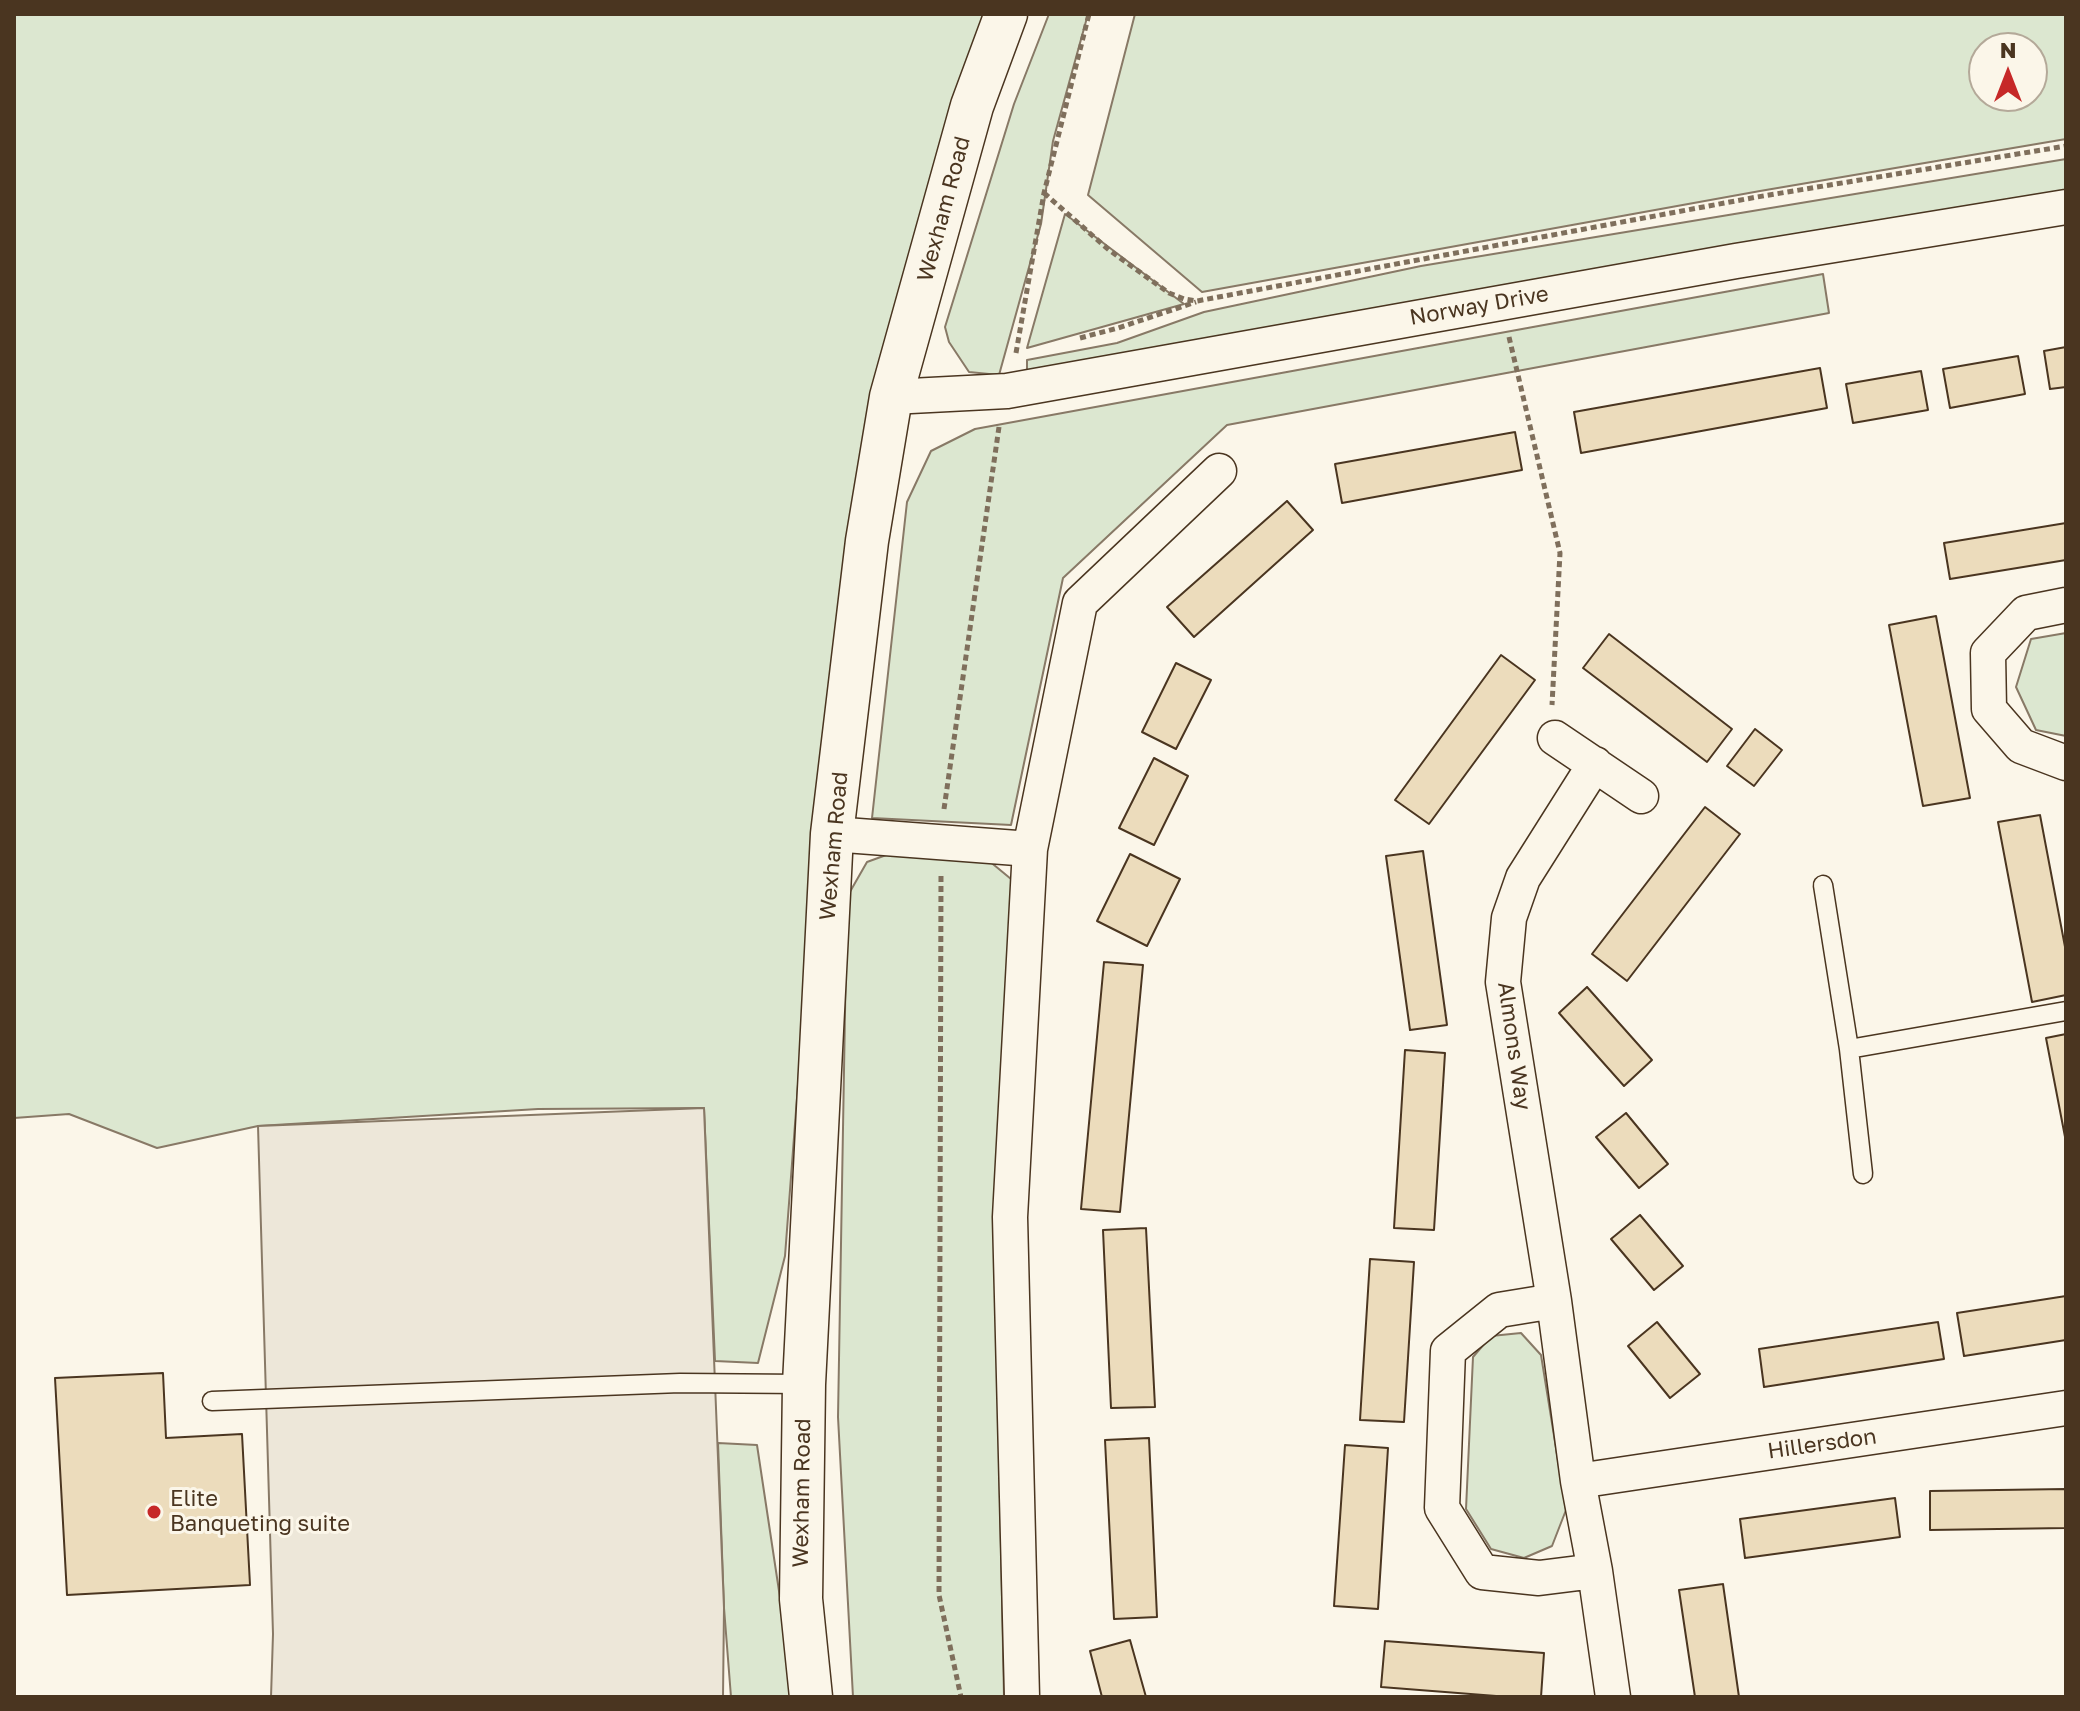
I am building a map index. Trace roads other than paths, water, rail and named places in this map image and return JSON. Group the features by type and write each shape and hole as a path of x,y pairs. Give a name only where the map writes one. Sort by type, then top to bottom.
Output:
{"street":[{"name":"Wexham Road","path":"811,1697 801,1599 804,1384 832,834 867,541 891,397 972,106 1006,14"},
{"name":"Norway Drive","path":"891,397 1007,391 1736,261 2066,207"},
{"path":"1022,1697 1010,1217 1030,849 1080,603 1219,471"},
{"path":"2066,605 2026,613 1988,653 1989,709 2021,746 2066,763"},
{"path":"1555,738 1641,796"},
{"name":"Almons Way","path":"1595,764 1523,878 1509,918 1503,982 1613,1697"},
{"path":"832,834 1030,849"},
{"path":"1554,1301 1499,1310 1448,1351 1442,1508 1482,1572 1539,1578 1595,1571"},
{"name":"Hillersdon","path":"1578,1481 2066,1408"}],"lane":[{"path":"1823,885 1849,1049 1863,1174"},
{"path":"1849,1049 2066,1011"},
{"path":"212,1401 680,1383 804,1384"}],"place":[{"name":"Elite Banqueting suite","path":"154,1512"}]}
